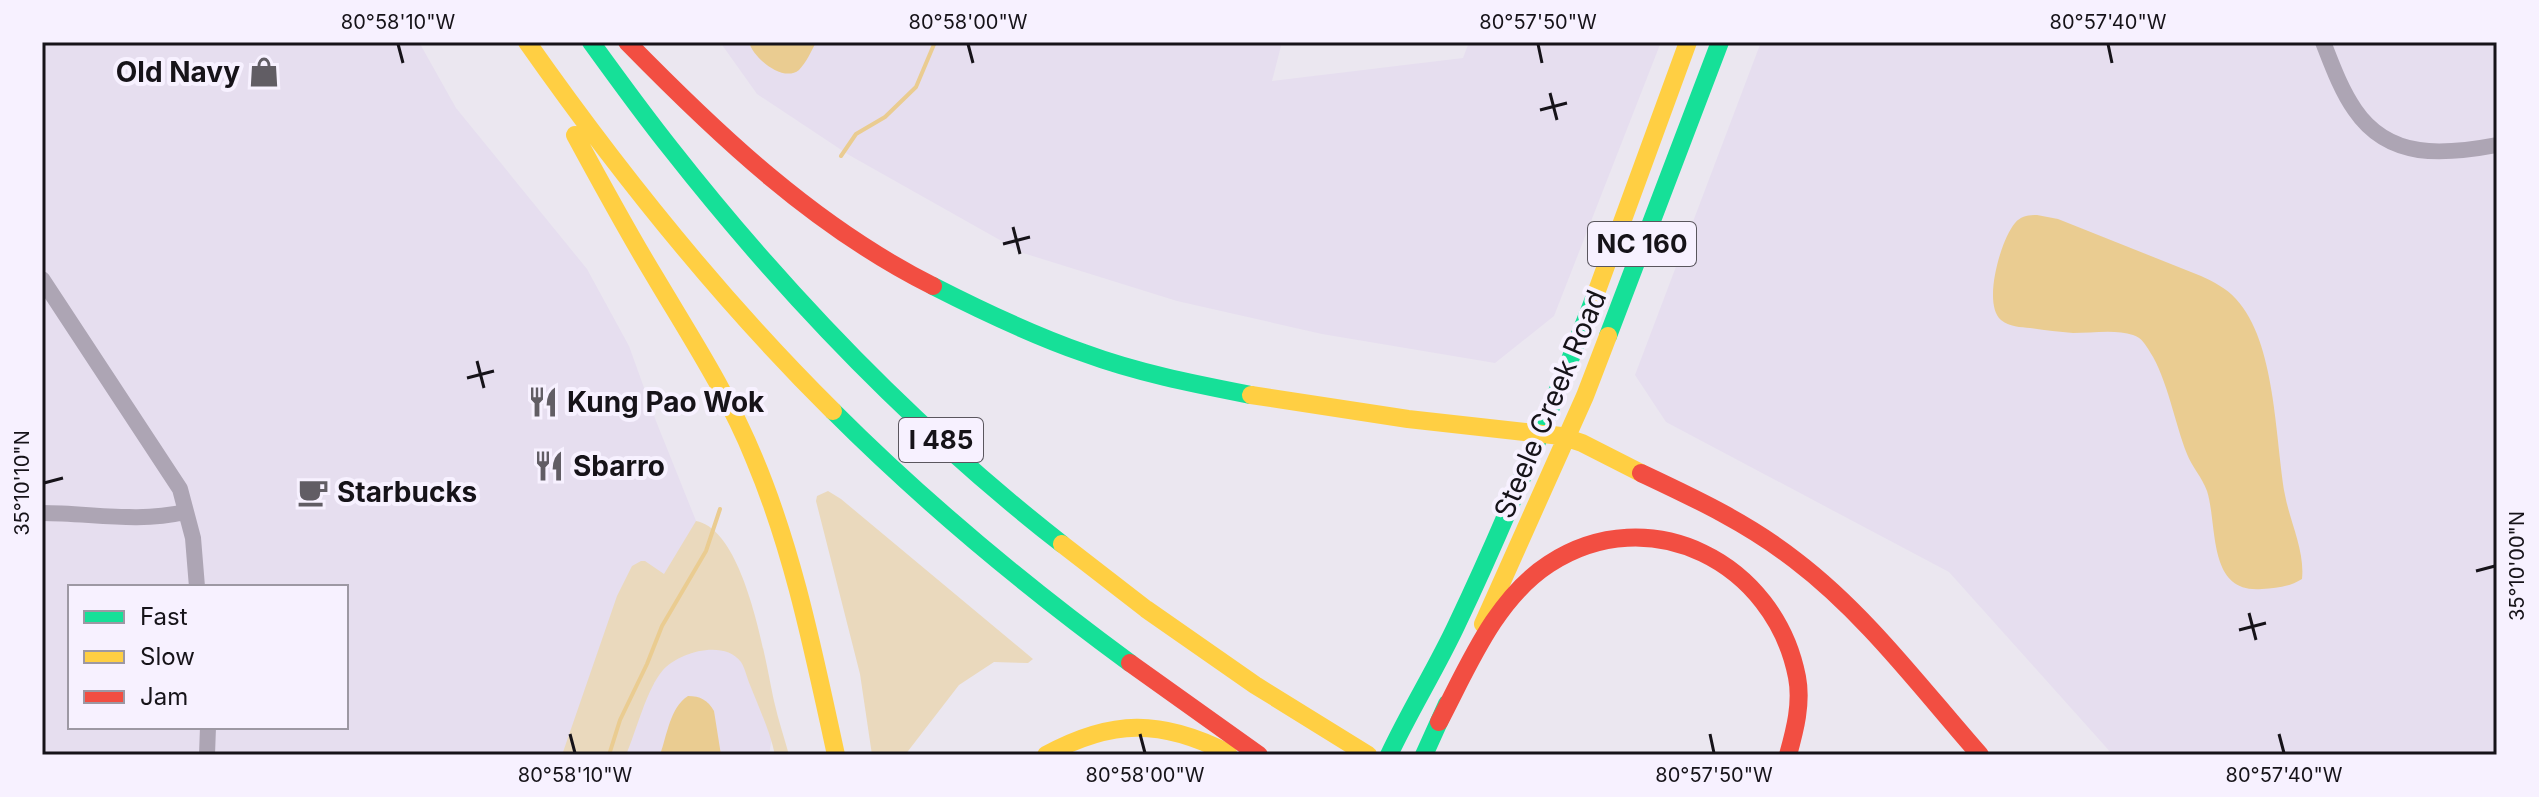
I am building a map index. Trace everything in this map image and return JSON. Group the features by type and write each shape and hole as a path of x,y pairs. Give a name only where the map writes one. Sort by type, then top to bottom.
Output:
{"main road":[{"path":"524,42 648,265 698,348 748,443 792,570 836,755"},
{"name":"I 485","path":"524,42 699,267 748,323 867,445 1031,589 1125,662 1259,755"},
{"name":"I 485","path":"591,42 651,124 765,262 915,416 969,466 1134,600 1232,670 1368,755"},
{"path":"627,42 691,110 777,186 863,247 969,306 1048,340 1148,374 1201,387 1394,417 1568,437 1743,523 1793,558 1847,605 1980,755"},
{"name":"Steele Creek Road","path":"1389,755 1456,626 1540,433 1600,283 1688,42"},
{"name":"Steele Creek Road","path":"1424,755 1568,437 1718,45"},
{"path":"1439,722 1496,620 1528,580 1550,563 1590,544 1634,537 1656,539 1692,547 1710,556 1742,577 1769,605 1788,643 1797,674 1797,716 1788,755"},
{"path":"1315,724 1379,755"},
{"path":"1046,755 1105,729 1144,725 1190,734 1231,755"}],"street":[{"path":"2323,42 2355,110 2382,137 2409,148 2441,154 2497,145"},
{"path":"42,279 180,489 193,538 197,585"},
{"path":"42,513 158,518 185,512"},
{"path":"207,755 208,729"}],"shaded area":[{"path":"42,42 419,42 456,108 587,269 629,346 775,718 769,755 42,755"},
{"path":"720,42 1282,42 1272,81 1463,58 1469,42 1661,42 1554,316 1495,363 1322,334 1177,301 1023,253 849,155 757,94"},
{"path":"749,42 816,42 799,70 785,73 762,61"},
{"path":"1761,42 2497,42 2497,755 2113,755 1949,572 1666,422 1635,375"},
{"path":"2025,216 2058,219 2201,276 2224,288 2236,299 2249,317 2266,365 2285,495 2299,547 2302,579 2278,588 2244,588 2232,581 2223,569 2207,491 2187,454 2156,363 2141,340 2119,332 2073,333 2019,327 2001,320 1993,300 1999,257 2015,223"},
{"path":"828,491 1033,659 1028,663 994,662 959,685 905,755 872,755 860,674 816,501 817,496"},
{"path":"696,521 713,530 728,547 740,571 758,628 789,755 775,755 741,662 724,651 713,650 690,653 663,670 647,699 626,755 562,755 617,596 632,566 645,561 664,574"},
{"path":"688,696 703,699 714,711 721,755 660,755 673,714"}],"waterway":[{"path":"841,156 856,134 885,117 916,87 935,42"},
{"path":"609,755 620,720 662,626 706,551 720,509"}],"traffic: fast":[{"path":"591,42 650,123 806,308 955,455 1062,544"},
{"path":"1608,336 1720,42"},
{"path":"933,286 1026,330 1104,360 1251,395"},
{"path":"1389,755 1476,584 1595,296"},
{"path":"833,411 977,543 1130,663"},
{"path":"1424,755 1447,704"}],"traffic: slow":[{"path":"527,42 634,187 710,279 833,411"},
{"path":"1595,296 1688,42"},
{"path":"575,135 744,434 792,567 836,755"},
{"path":"1483,624 1585,396 1608,336"},
{"path":"1251,395 1408,419 1561,436 1582,443 1641,473"},
{"path":"1062,544 1146,609 1255,685 1368,755"},
{"path":"1046,755 1093,735 1137,728 1181,734 1228,753"}],"traffic: jam":[{"path":"627,42 770,177 848,236 933,286"},
{"path":"1641,473 1740,523 1821,581 1892,653 1980,755"},
{"path":"1439,722 1472,657 1498,615 1530,579 1549,564 1588,545 1627,538 1666,541 1703,553 1735,574 1763,602 1784,637 1797,677 1799,697 1788,755"},
{"path":"1130,663 1259,755"}],"place":[{"name":"Old Navy","path":"264,72"},
{"name":"Kung Pao Wok","path":"543,402"},
{"name":"Sbarro","path":"549,466"},
{"name":"Starbucks","path":"313,492"}]}
